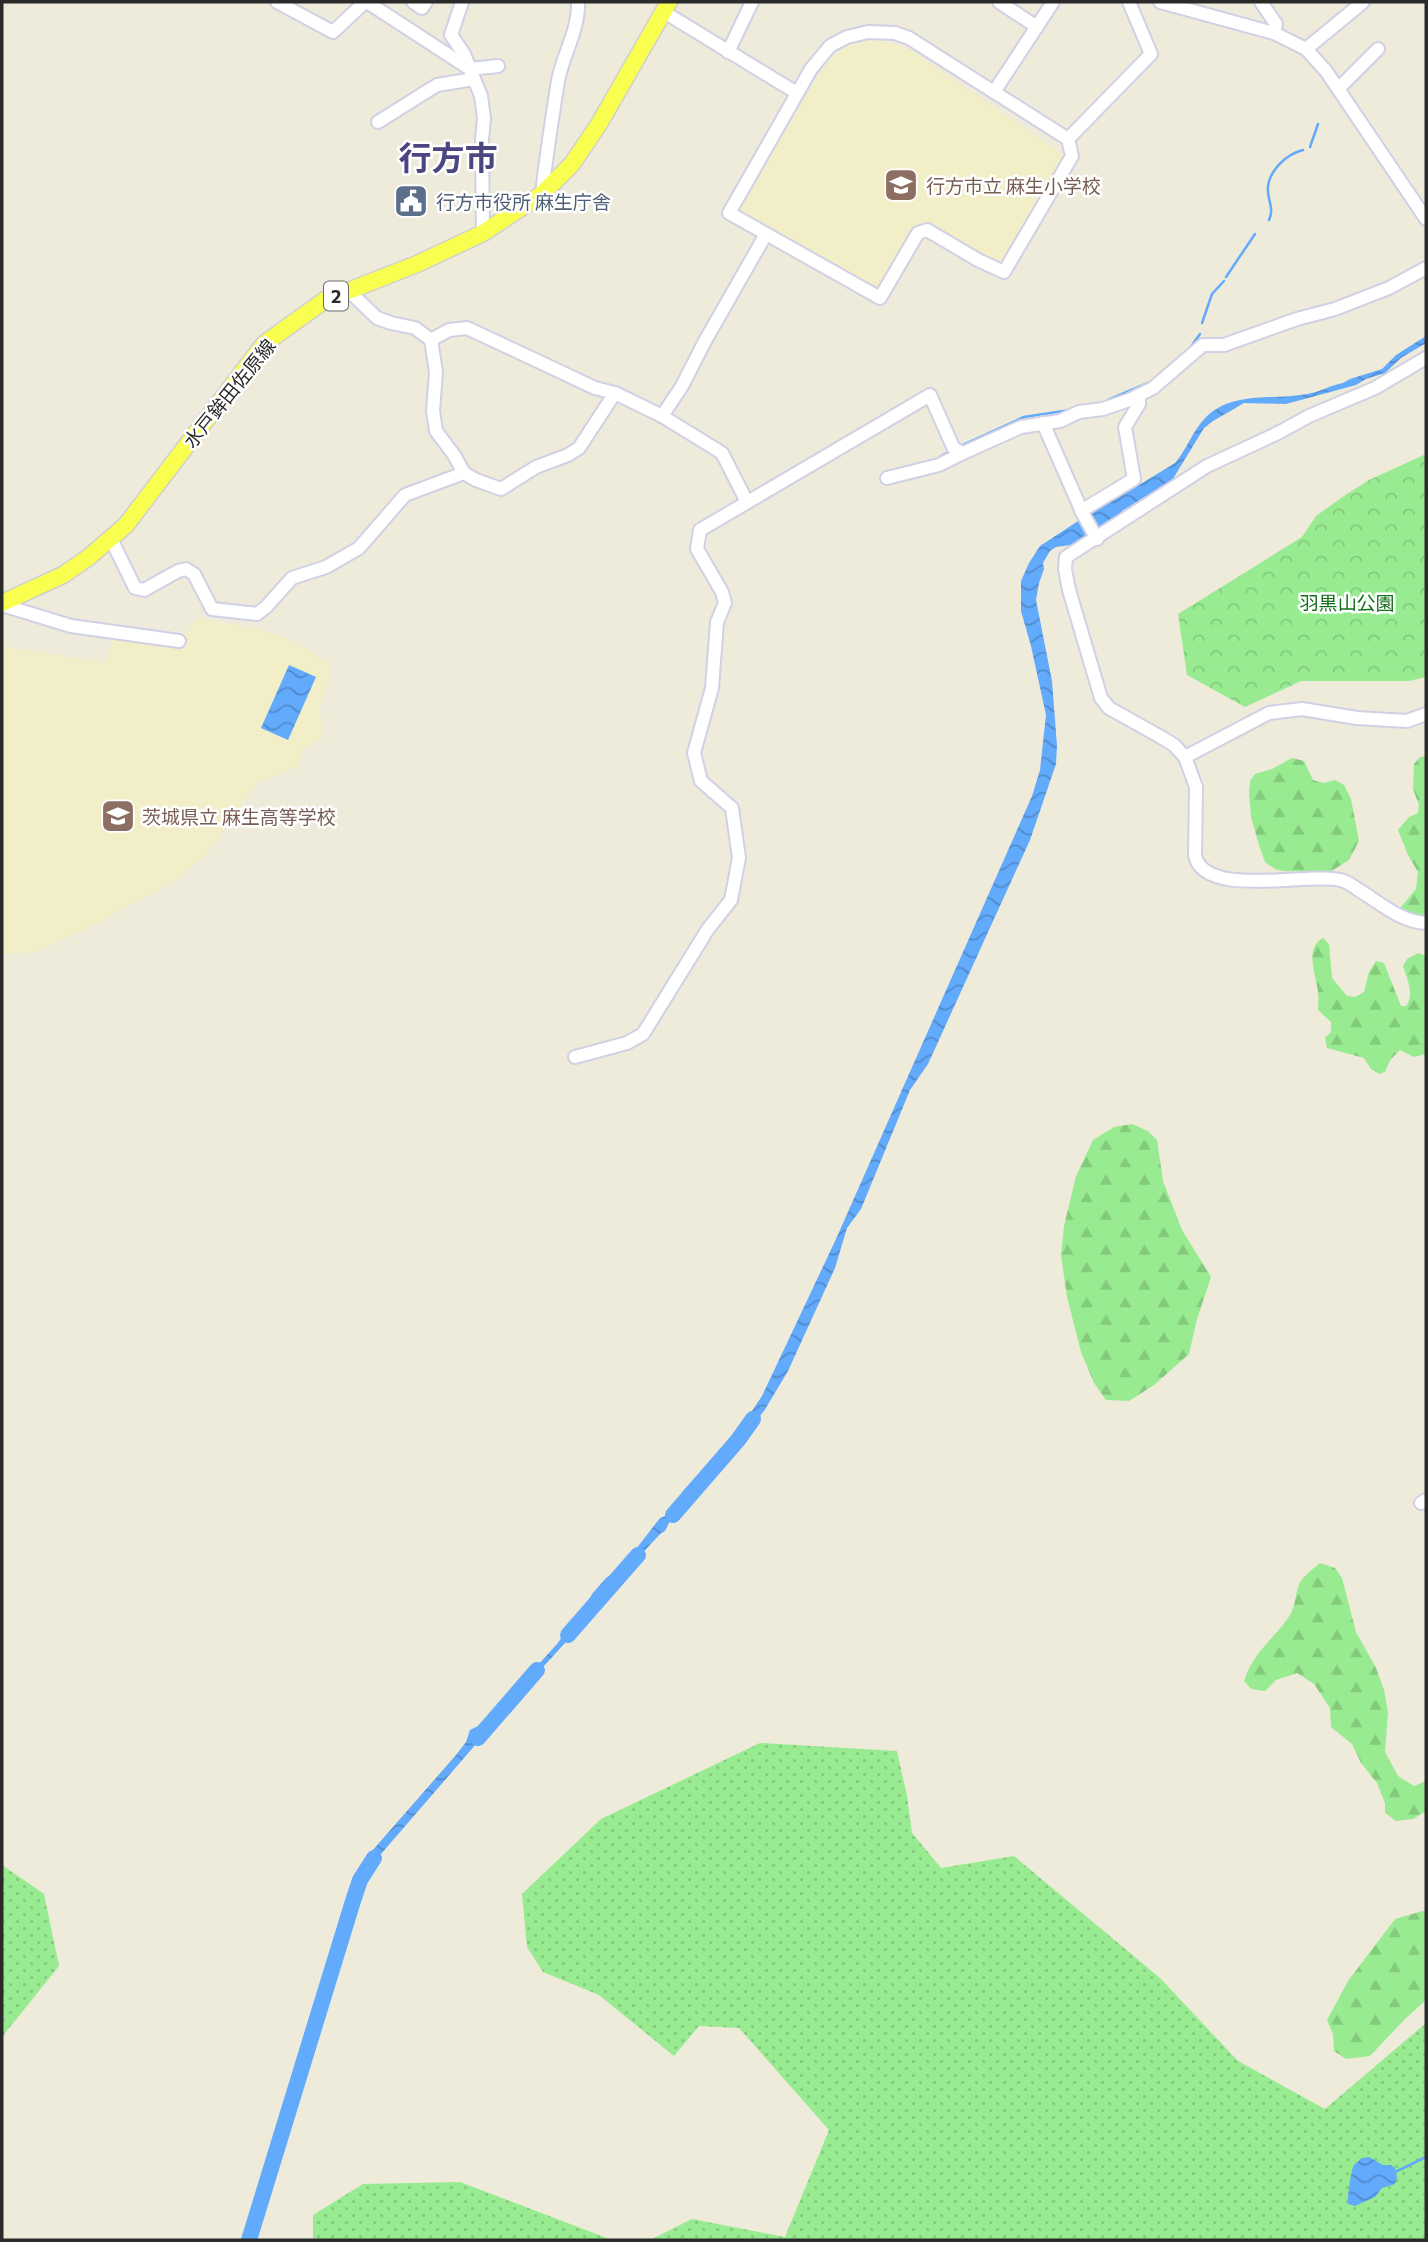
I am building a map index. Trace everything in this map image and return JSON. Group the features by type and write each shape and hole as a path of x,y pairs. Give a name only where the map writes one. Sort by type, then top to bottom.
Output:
{"main road":[{"name":"水戸鉾田佐原線","path":"2,604 63,575 126,525 264,344 325,300 418,264 483,233 542,194 572,164 599,124 666,7"}],"street":[{"path":"277,2 333,32 366,2 472,74"},
{"path":"413,2 422,8 426,2"},
{"path":"462,2 450,35 464,54 481,96 484,118 483,233"},
{"path":"542,194 558,80 577,20 578,2"},
{"path":"728,52 752,2"},
{"path":"999,2 1037,27"},
{"path":"995,92 1053,2"},
{"path":"1068,139 1152,54 1129,2"},
{"path":"1160,2 1274,33 1306,49 1338,89 1426,219"},
{"path":"1261,2 1276,24 1274,33"},
{"path":"1306,49 1363,2"},
{"path":"666,7 728,52 797,93"},
{"path":"876,32 895,33 909,38 995,92 1068,139 1072,156 1004,272 927,230 918,233 880,298 729,213 811,69 830,46 847,37 876,32"},
{"path":"1338,89 1378,49"},
{"path":"378,122 437,85 498,65"},
{"path":"662,416 682,386 766,234"},
{"path":"887,478 939,465 1021,427 1060,421 1080,412 1103,409 1139,395 1153,388 1202,345 1224,345 1297,319 1335,309 1389,288 1426,268"},
{"path":"349,290 377,318 391,324 415,328 431,340 436,372 433,411 436,431 464,473 476,480 501,489 537,467 568,455 579,448 615,393"},
{"path":"431,340 449,330 467,328 662,416 722,453 747,502"},
{"path":"1426,358 1376,388 1309,416 1207,466 1069,554 1064,563 1069,590 1101,698 1115,712 1159,736 1185,757 1196,788 1197,865 1205,872 1228,878 1280,882 1341,880 1409,921 1426,923"},
{"path":"575,1057 626,1043 643,1034 708,929 731,900 739,858 732,808 701,781 694,753 712,688 717,622 725,603 722,592 697,549 699,530 930,395 953,447 963,453"},
{"path":"1082,513 1135,479 1125,427 1139,404 1139,395"},
{"path":"1043,423 1082,513 1096,537"},
{"path":"108,538 113,542 135,588 144,590 177,571 186,569 194,574 212,609 257,614 292,578 326,567 359,548 405,495 464,473"},
{"path":"2,604 71,626 179,641"},
{"path":"1185,757 1269,713 1301,709 1357,718 1407,721 1426,714"}],"shaded area":[{"name":"行方市立 麻生小学校","path":"872,40 886,41 910,50 1065,156 1002,268 920,223 875,296 735,214 828,60 849,45"},
{"name":"茨城県立 麻生高等学校","path":"197,618 264,630 294,642 330,663 330,676 320,708 322,739 303,750 298,766 257,783 210,850 175,881 39,951 2,955 2,646 104,663 114,640 179,644"}],"green space":[{"name":"羽黒山公園","path":"1426,454 1426,677 1409,681 1301,681 1245,707 1187,675 1178,614 1302,537 1316,516 1344,496 1369,480"},
{"path":"1426,756 1426,920 1402,914 1401,907 1416,889 1418,872 1398,830 1409,817 1418,813 1419,805 1413,789 1414,764 1420,757"},
{"path":"1292,758 1304,761 1313,780 1323,783 1335,780 1344,785 1351,799 1359,841 1349,860 1330,872 1275,869 1265,862 1259,845 1251,817 1250,781 1255,774 1272,769"},
{"path":"1323,938 1329,944 1332,978 1347,996 1355,997 1364,992 1369,972 1376,961 1384,963 1401,1006 1406,1006 1410,997 1403,966 1407,959 1418,953 1426,956 1426,1054 1414,1057 1400,1050 1390,1060 1385,1072 1380,1074 1371,1069 1364,1058 1327,1048 1325,1038 1331,1032 1331,1022 1318,1010 1313,962 1314,948"},
{"path":"1132,1124 1148,1131 1157,1140 1163,1181 1182,1230 1211,1277 1189,1354 1154,1385 1129,1401 1106,1400 1094,1383 1081,1352 1067,1297 1061,1255 1064,1226 1076,1176 1093,1140 1114,1127"},
{"path":"1320,1563 1335,1568 1342,1578 1356,1632 1376,1668 1384,1690 1388,1712 1385,1752 1398,1776 1414,1786 1426,1781 1426,1811 1413,1819 1396,1821 1385,1813 1385,1803 1377,1783 1361,1763 1352,1744 1331,1727 1330,1708 1314,1684 1297,1673 1276,1680 1265,1691 1251,1689 1244,1681 1258,1654 1290,1614 1302,1580"},
{"path":"760,1743 897,1751 912,1833 941,1868 1014,1856 1160,1978 1238,2061 1325,2109 1426,2023 1426,2240 650,2240 692,2219 785,2237 829,2130 739,2028 699,2026 674,2056 599,1995 543,1972 527,1947 522,1894 601,1819"},
{"path":"2,1865 44,1894 59,1966 2,2037"},
{"path":"1426,1910 1426,2000 1370,2056 1346,2059 1334,2051 1333,2034 1327,2020 1348,1981 1395,1919"},
{"path":"460,2182 612,2240 313,2240 313,2215 363,2184"}],"water":[{"path":"1426,336 1426,343 1401,358 1385,373 1356,385 1286,404 1244,403 1204,428 1171,486 1159,493 1151,493 1122,511 1124,514 1071,545 1056,547 1050,551 1043,563 1036,600 1052,681 1056,764 1030,840 928,1064 910,1090 861,1209 847,1228 835,1268 788,1371 764,1411 746,1433 697,1479 683,1507 665,1531 627,1570 602,1586 576,1631 533,1678 503,1705 483,1736 362,1876 373,1856 372,1851 456,1755 466,1742 470,1730 488,1721 557,1644 575,1619 582,1614 592,1594 606,1578 622,1567 660,1518 668,1515 683,1491 735,1436 762,1396 836,1239 1032,796 1040,770 1046,715 1021,611 1021,581 1040,546 1113,498 1116,499 1175,463 1206,417 1224,405 1246,399 1307,394 1343,383 1382,369 1396,355"},
{"path":"289,665 316,677 288,740 261,728"},
{"path":"1369,2157 1395,2168 1395,2184 1382,2188 1375,2197 1355,2206 1348,2204 1354,2165 1362,2158"}],"waterway":[{"path":"1310,147 1318,124"},
{"path":"1269,220 1270,178 1278,165 1303,150"},
{"path":"1226,277 1255,234"},
{"path":"1202,323 1212,294 1224,281"},
{"path":"1190,348 1200,334"},
{"path":"1108,400 1148,383"},
{"path":"961,446 1024,417 1070,410"},
{"path":"941,456 950,451"},
{"path":"673,1515 753,1419"},
{"path":"568,1635 638,1555"},
{"path":"478,1738 537,1670"},
{"path":"249,2240 353,1901 360,1880 374,1858"},
{"path":"1395,2172 1426,2157"}],"place":[{"name":"行方市立 麻生小学校","path":"901,185"},
{"name":"行方市役所 麻生庁舎","path":"411,201"},
{"name":"茨城県立 麻生高等学校","path":"118,816"}],"district":[{"name":"行方市","path":"448,156"}]}
